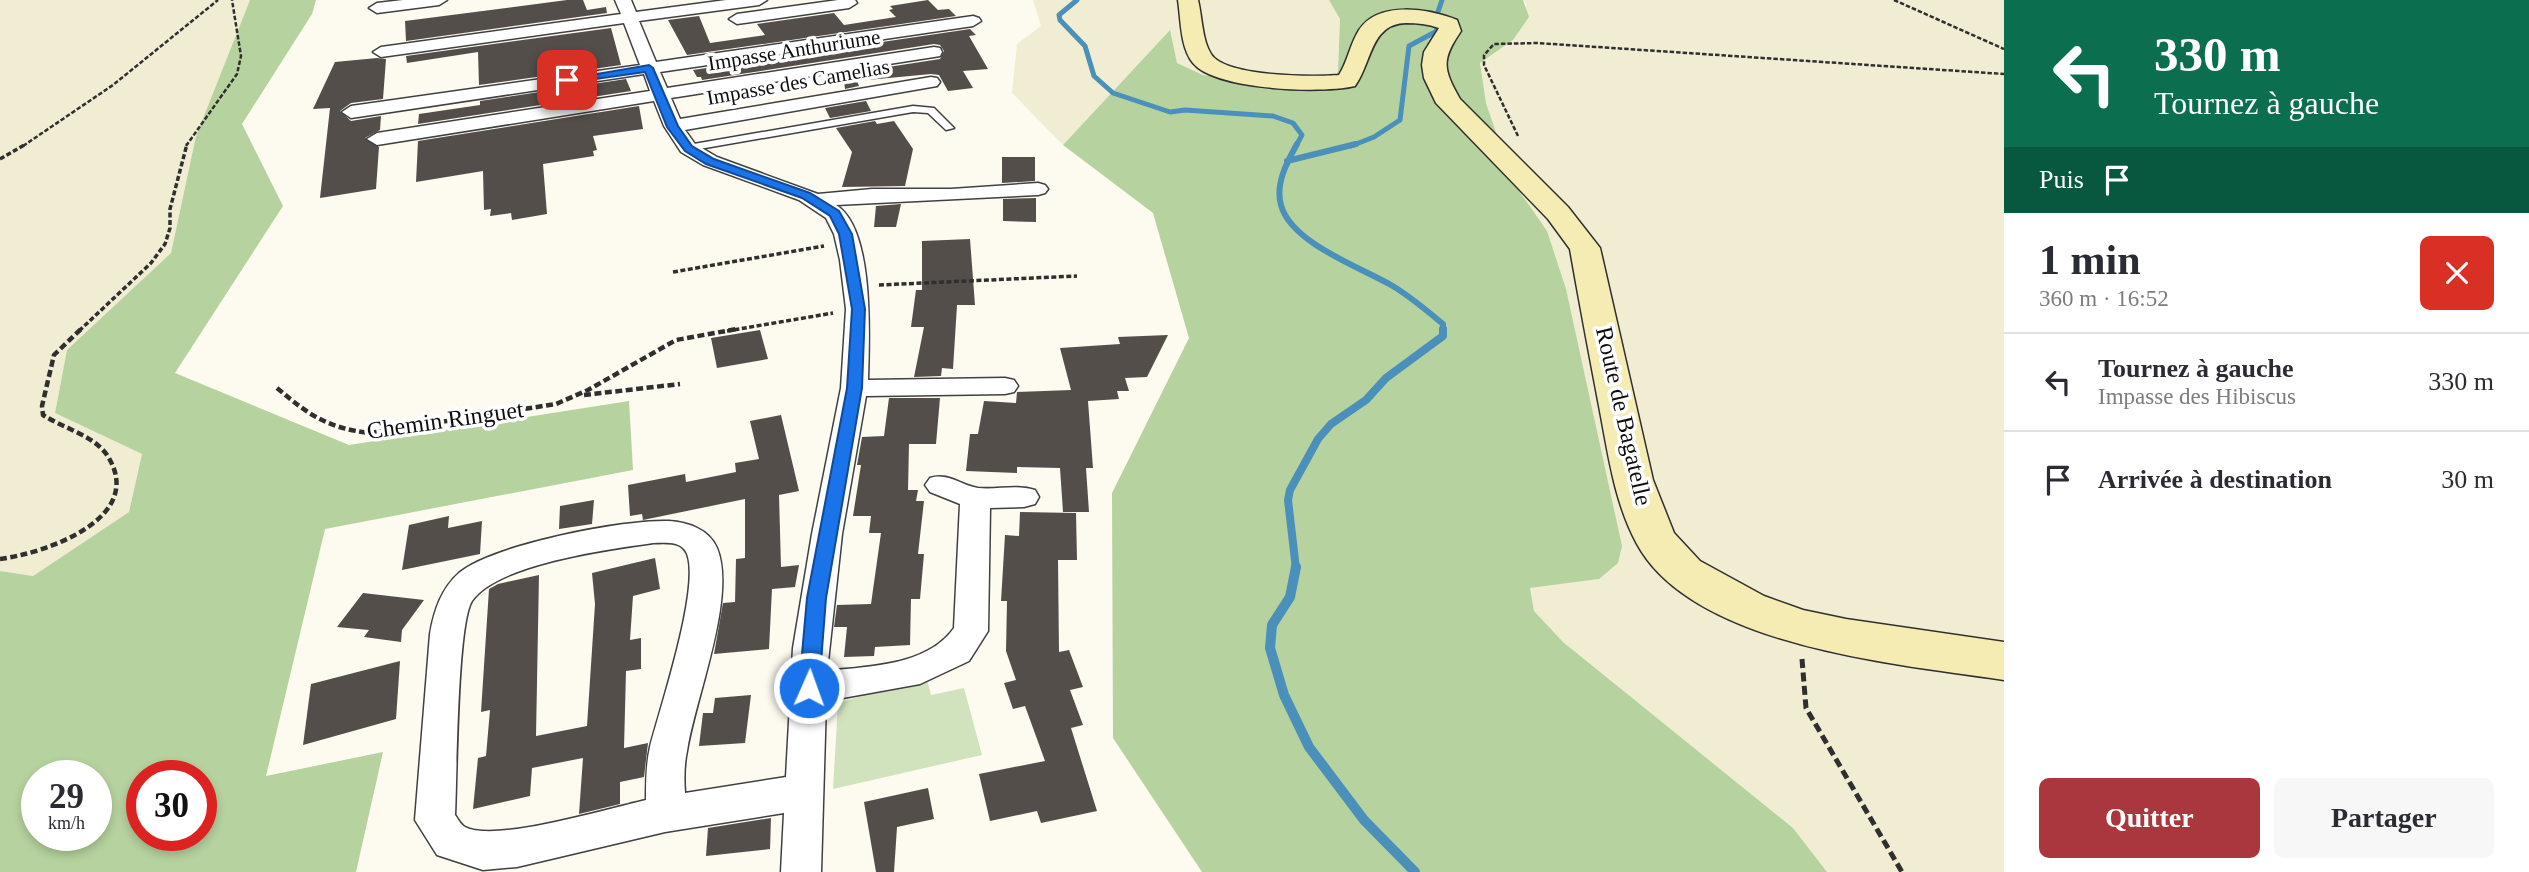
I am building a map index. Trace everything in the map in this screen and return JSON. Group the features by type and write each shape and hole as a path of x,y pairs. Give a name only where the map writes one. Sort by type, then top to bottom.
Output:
{"main road":[{"name":"Route de Bagatelle","path":"1188,0 1200,57 1205,62 1227,72 1312,84 1346,81 1357,65 1370,29 1382,21 1396,17 1428,19 1449,25 1450,32 1435,52 1434,65 1436,78 1449,103 1558,213 1585,248 1633,480 1656,540 1684,573 1748,608 1799,627 1846,638 2004,661"}],"street":[{"path":"377,8 439,0"},
{"path":"381,52 760,0"},
{"path":"476,23 632,18 849,4"},
{"path":"632,18 649,68 681,137 710,161 786,187 815,201 835,214 847,242 857,298 854,388 816,598 801,872"},
{"path":"351,112 973,21"},
{"name":"Impasse Anthuriume","path":"377,139 934,52"},
{"name":"Impasse des Camelias","path":"681,137 931,82"},
{"path":"815,201 872,195 951,195 1038,189"},
{"path":"854,388 1005,386"},
{"path":"940,485 975,498 1024,496"},
{"path":"809,688 872,681 920,670 957,651 971,631 975,498"},
{"path":"665,814 667,754 703,605 706,561 699,544 685,535 667,532 644,534 535,555 481,573 464,588 451,607 447,634 435,820 451,842 483,851 517,848 665,814 804,792"}],"lane":[{"path":"681,137 913,109 932,110 949,128"}],"path":[{"path":"0,159 88,106 139,68 218,0"},
{"path":"0,559 34,554 57,545 83,531 104,515 117,496 118,476 107,456 93,441 43,415 49,366 54,355 70,337 151,262 165,244 184,148 237,74 241,56 232,0"},
{"path":"1894,0 2004,49"},
{"path":"1521,142 1484,65 1483,55 1494,44 1536,44 2004,74"},
{"path":"673,272 847,242"},
{"name":"Chemin Ringuet","path":"583,395 658,347 676,340 857,298 1077,276"},
{"name":"Chemin Ringuet","path":"276,388 318,423 344,431 370,433 556,404 583,395 680,384"},
{"path":"1799,627 1806,708 1902,872"}],"shaded area":[{"path":"0,0 250,0 196,136 171,253 67,351 55,413 142,454 129,512 33,576 0,571"},
{"path":"1033,0 1329,0 1340,19 1338,71 1333,81 1314,87 1203,75 1177,63 1169,31 1063,145 1012,93 1017,44 1041,26"},
{"path":"1523,0 2004,0 2004,872 1827,872 1793,828 1563,642 1534,611 1530,588 1599,579 1547,231 1513,182 1486,103 1480,63 1513,40 1527,4"}],"green space":[{"path":"250,0 316,0 312,14 242,124 283,206 175,373 349,445 629,401 633,470 325,529 266,776 383,752 356,872 0,872 0,571 33,576 129,512 142,454 55,413 67,350 171,253 196,136"},
{"path":"1329,0 1523,0 1529,17 1513,40 1480,63 1486,103 1513,182 1547,231 1566,289 1622,546 1618,563 1599,579 1530,588 1534,611 1563,642 1793,828 1827,872 1202,872 1113,738 1112,493 1189,338 1153,213 1063,145 1170,30 1177,63 1203,75 1314,87 1333,81 1338,71 1340,19"},
{"path":"926,676 931,695 964,688 982,755 833,789 838,703"}],"building":[{"path":"583,0 587,10 606,7 607,13 406,41 405,21"},
{"path":"928,0 938,10 949,9 956,16 687,55 668,20 699,16 710,43 765,35 757,24 834,13 844,25 896,17 889,10 893,9 890,6"},
{"path":"611,28 621,65 479,85 478,52 407,63 406,56"},
{"path":"970,29 976,35 969,36 988,69 963,71 973,88 948,91 939,75 931,74 857,81 859,86 845,89 843,74 940,59 944,51 940,45 934,44 702,80 693,70"},
{"path":"386,59 383,99 351,103 340,111 351,121 381,116 380,130 365,138 379,147 376,189 320,198 330,108 313,109 335,62"},
{"path":"626,79 631,91 418,124 419,114 480,105 480,101"},
{"path":"866,101 871,111 830,118 825,108"},
{"path":"639,106 643,129 593,136 597,150 593,151 594,156 543,164 547,214 512,220 511,213 490,216 491,209 484,210 483,171 416,182 418,141"},
{"path":"875,121 877,124 894,121 913,149 905,186 842,187 852,152 836,128"},
{"path":"1002,157 1035,157 1035,181 1002,183"},
{"path":"1036,198 1036,222 1003,221 1003,199"},
{"path":"901,204 896,227 874,227 876,206"},
{"path":"970,239 975,305 957,305 953,369 942,368 941,376 914,377 924,327 911,327 916,290 922,290 922,241"},
{"path":"760,330 768,359 717,368 711,338"},
{"path":"1168,335 1147,377 1125,378 1129,391 1117,391 1119,399 1088,401 1093,468 1086,468 1089,512 1063,512 1060,468 1017,467 1017,473 966,471 970,434 978,434 984,401 1016,403 1017,392 1071,390 1060,348 1120,344 1118,337"},
{"path":"889,398 940,398 936,444 909,444 908,490 918,490 916,501 924,501 918,554 924,554 920,599 911,599 910,645 875,647 874,656 844,657 847,627 834,627 837,605 871,604 881,533 869,533 871,516 853,516 861,465 857,465 862,437 884,436"},
{"path":"781,415 799,491 779,495 781,567 799,565 795,587 772,589 769,649 714,654 723,603 735,602 736,559 745,558 745,499 643,520 642,514 630,516 628,485 685,474 686,482 736,472 735,463 759,459 750,421"},
{"path":"594,500 592,524 559,529 560,506"},
{"path":"1020,512 1076,513 1077,560 1058,560 1059,652 1069,650 1083,687 1070,690 1083,725 1071,728 1097,811 1041,823 1037,811 990,821 979,774 1045,761 1025,706 1013,709 1004,683 1016,680 1006,651 1007,601 1001,601 1005,535 1019,536"},
{"path":"449,516 448,528 482,521 480,554 402,570 409,525"},
{"path":"655,558 660,589 633,596 630,640 641,638 641,669 626,671 624,748 648,743 644,777 620,782 620,804 579,814 583,758 532,768 530,796 473,809 478,758 486,756 490,710 481,712 489,589 498,584 539,575 536,736 587,726 595,604 592,573"},
{"path":"363,593 424,600 402,630 401,642 364,637 369,630 337,627"},
{"path":"400,661 396,719 303,745 311,684"},
{"path":"751,695 745,743 699,746 703,713 713,713 715,698"},
{"path":"928,788 934,819 897,827 894,872 876,872 864,802"},
{"path":"771,818 770,849 706,856 708,828"}],"waterway":[{"path":"1077,0 1059,15 1060,20 1085,46 1094,76 1113,93 1170,112 1185,110 1273,116 1293,123 1302,135 1296,146"},
{"path":"1351,146 1374,137 1400,120 1409,46 1437,31 1435,21 1442,0"},
{"path":"1289,161 1356,144"},
{"path":"1289,161 1296,146"},
{"path":"1289,161 1281,181 1281,205 1287,219 1298,231 1345,262 1391,285 1443,324 1443,336 1386,378 1366,400 1331,424 1318,439 1290,490 1288,500 1296,568"},
{"path":"1296,568 1290,597 1272,625 1270,648 1284,695 1309,747 1364,820 1415,872"}],"route":[{"path":"567,80 649,68 673,127 688,148 739,173 806,196 835,214 845,234 859,309 854,388 816,598 810,648 809,688"}]}
